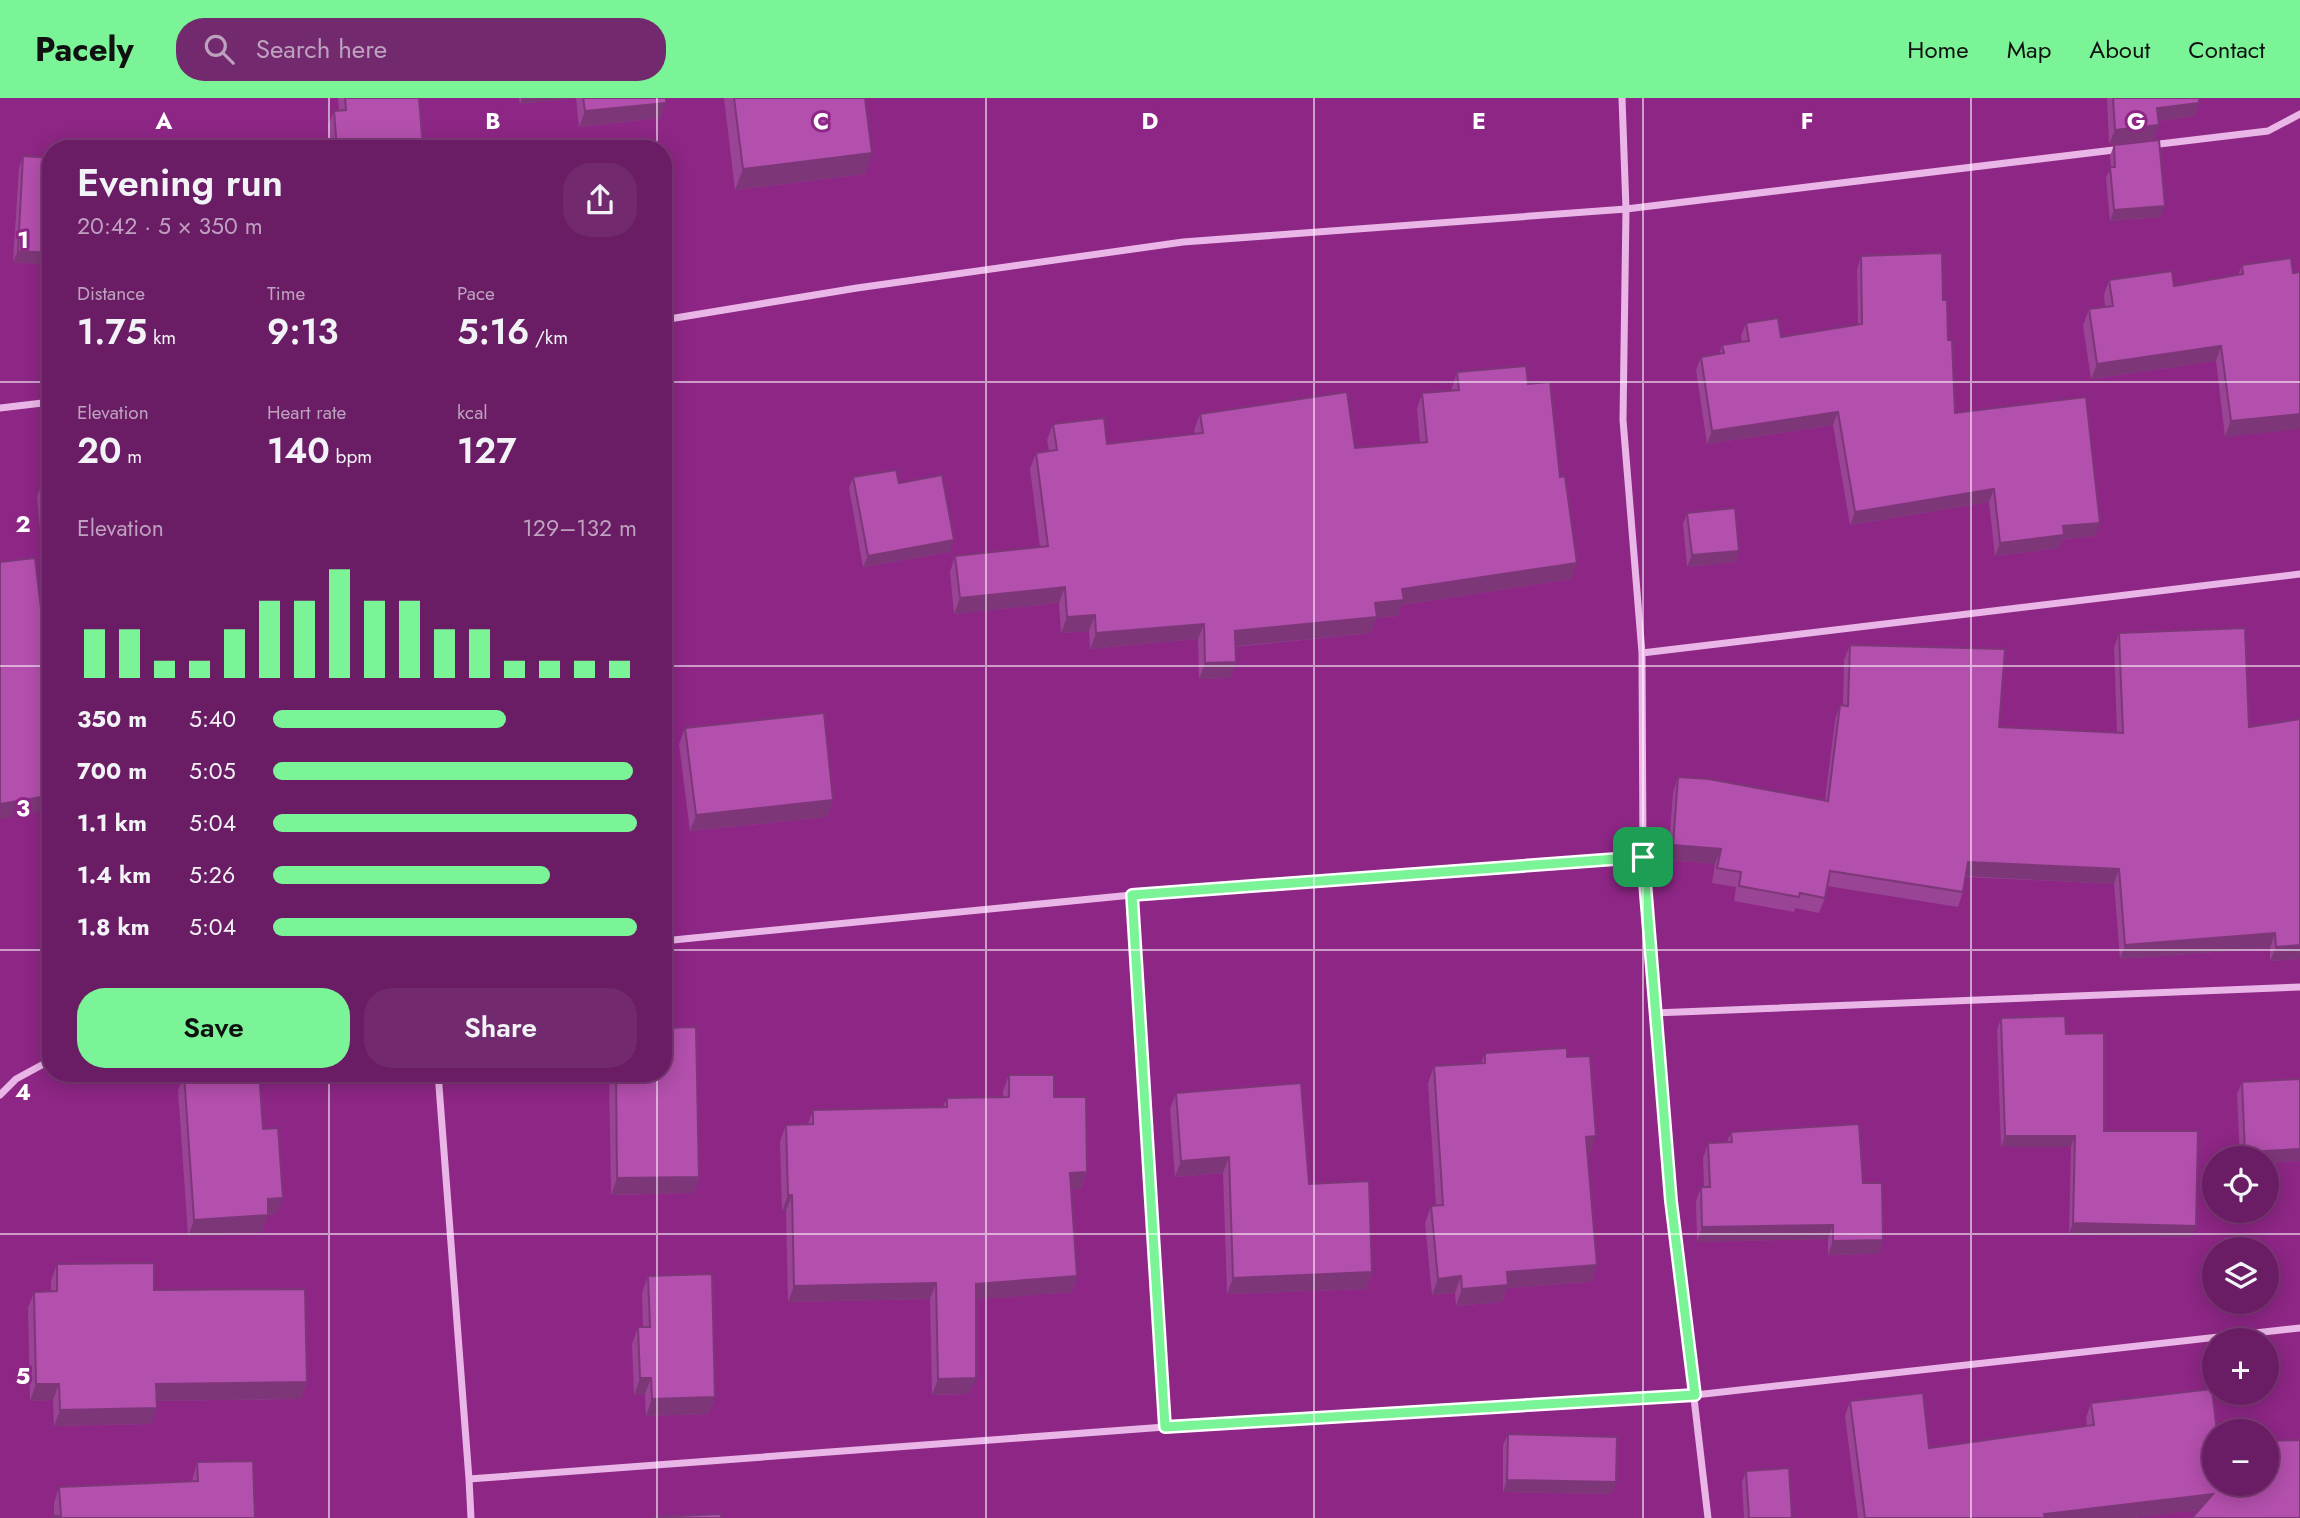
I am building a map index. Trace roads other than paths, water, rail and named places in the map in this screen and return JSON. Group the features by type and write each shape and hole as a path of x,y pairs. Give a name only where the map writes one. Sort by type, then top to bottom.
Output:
{"street":[{"path":"1622,98 1626,209 1623,420 1642,653 1643,857 1671,1201 1708,1518"},
{"path":"2145,146 2267,131 2300,114"},
{"path":"672,319 857,288 1183,242 1626,209 2131,148"},
{"path":"0,408 42,403"},
{"path":"1642,653 2300,574"},
{"path":"672,940 1132,895 1643,857"},
{"path":"1132,895 1165,1427"},
{"path":"1654,1013 2300,987"},
{"path":"0,1096 16,1079 42,1065"},
{"path":"439,1082 471,1518"},
{"path":"469,1479 1165,1427 1695,1395 2300,1328"}]}
